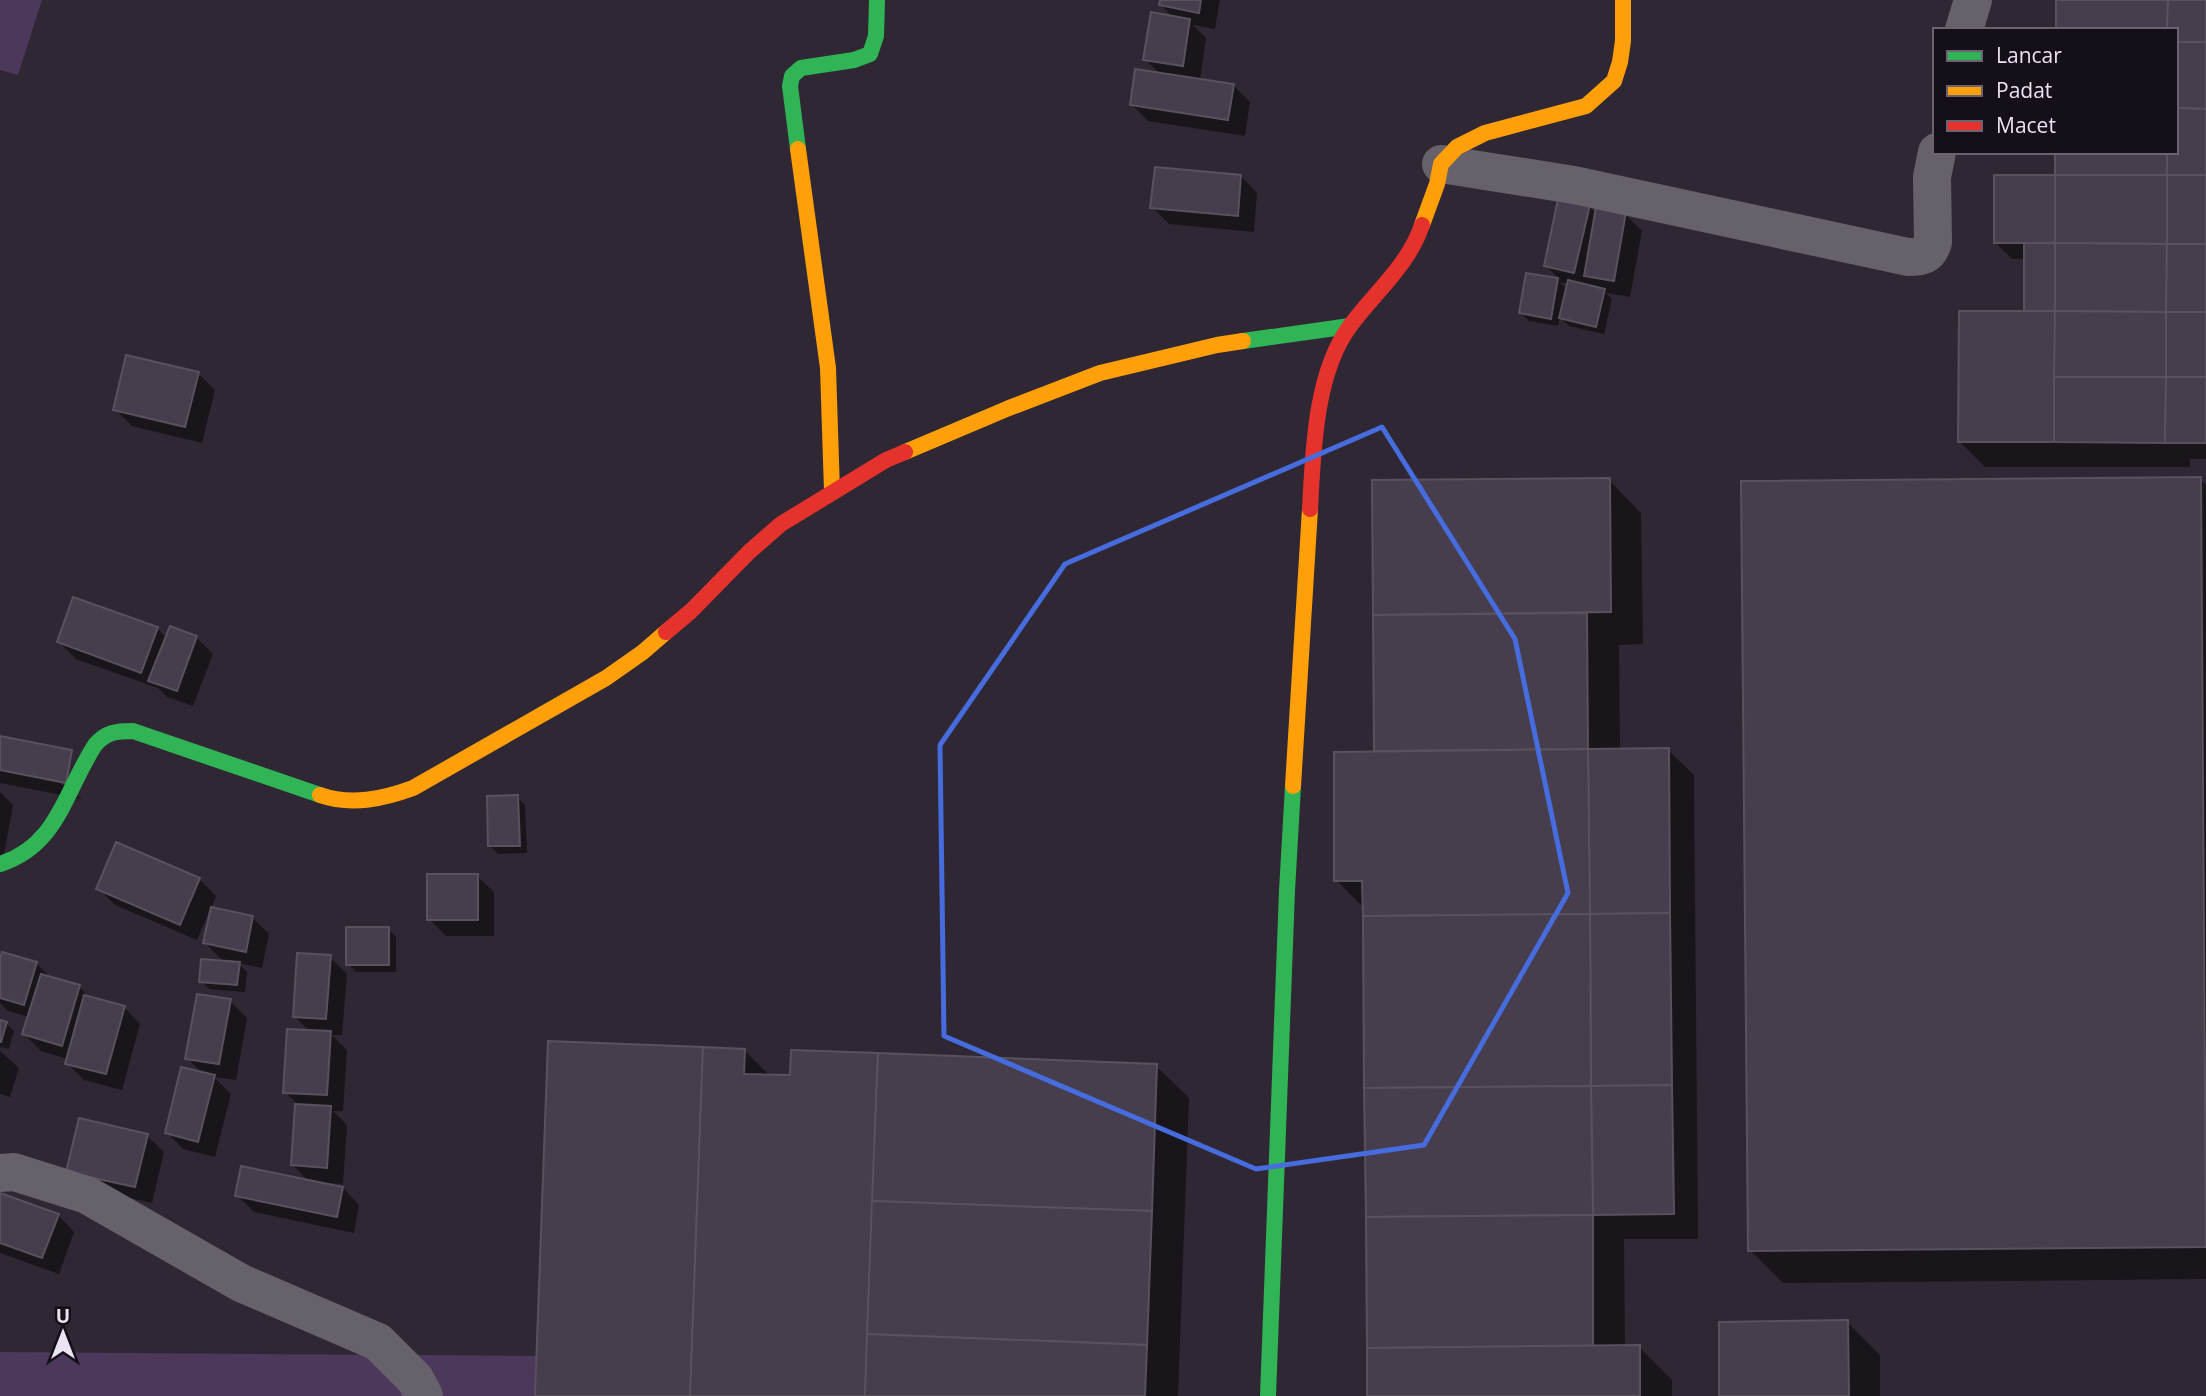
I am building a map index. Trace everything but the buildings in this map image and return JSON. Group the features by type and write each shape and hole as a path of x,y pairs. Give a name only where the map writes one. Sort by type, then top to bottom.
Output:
{"street":[{"path":"832,491 828,369 790,86 792,76 801,68 854,60 870,54 876,36 877,0"},
{"path":"1268,1396 1287,891 1312,471 1326,380 1336,348 1350,326 1408,257 1437,184 1441,164 1457,146 1485,133 1586,106 1614,81 1623,41 1623,0"},
{"path":"1965,28 1973,0"},
{"path":"1441,164 1574,185 1895,255 1919,257 1930,251 1933,242 1932,177 1937,154"},
{"path":"0,864 13,862 29,853 44,839 95,744 112,732 133,731 332,799 383,799 412,788 606,678 643,652 691,611 749,552 781,524 886,460 1100,373 1217,345 1350,326"},
{"path":"0,1173 14,1172 87,1195 241,1283 378,1342 415,1379 424,1396"}],"highlighted area":[{"path":"1382,427 1515,639 1568,893 1424,1145 1256,1169 944,1036 940,745 1065,564"}],"shaded area":[{"path":"0,0 42,0 18,75 0,70"},
{"path":"0,1352 539,1356 538,1396 0,1396"}],"traffic: fast":[{"path":"798,149 790,86 792,76 801,68 854,60 870,54 876,36 877,0"},
{"path":"1243,341 1350,326"},
{"path":"0,864 20,856 48,831 95,745 103,737 116,732 133,731 320,795"},
{"path":"1268,1396 1293,786"}],"traffic: slow":[{"path":"1422,225 1437,184 1441,164 1457,147 1485,133 1586,106 1614,81 1623,41 1623,0"},
{"path":"798,149 828,368 832,491"},
{"path":"905,452 1100,373 1243,341"},
{"path":"1293,786 1310,509"},
{"path":"320,795 355,801 413,788 606,678 666,632"}],"traffic: jam":[{"path":"1310,509 1318,414 1329,366 1350,326 1400,266 1422,225"},
{"path":"666,632 781,524 886,460 905,452"}]}
